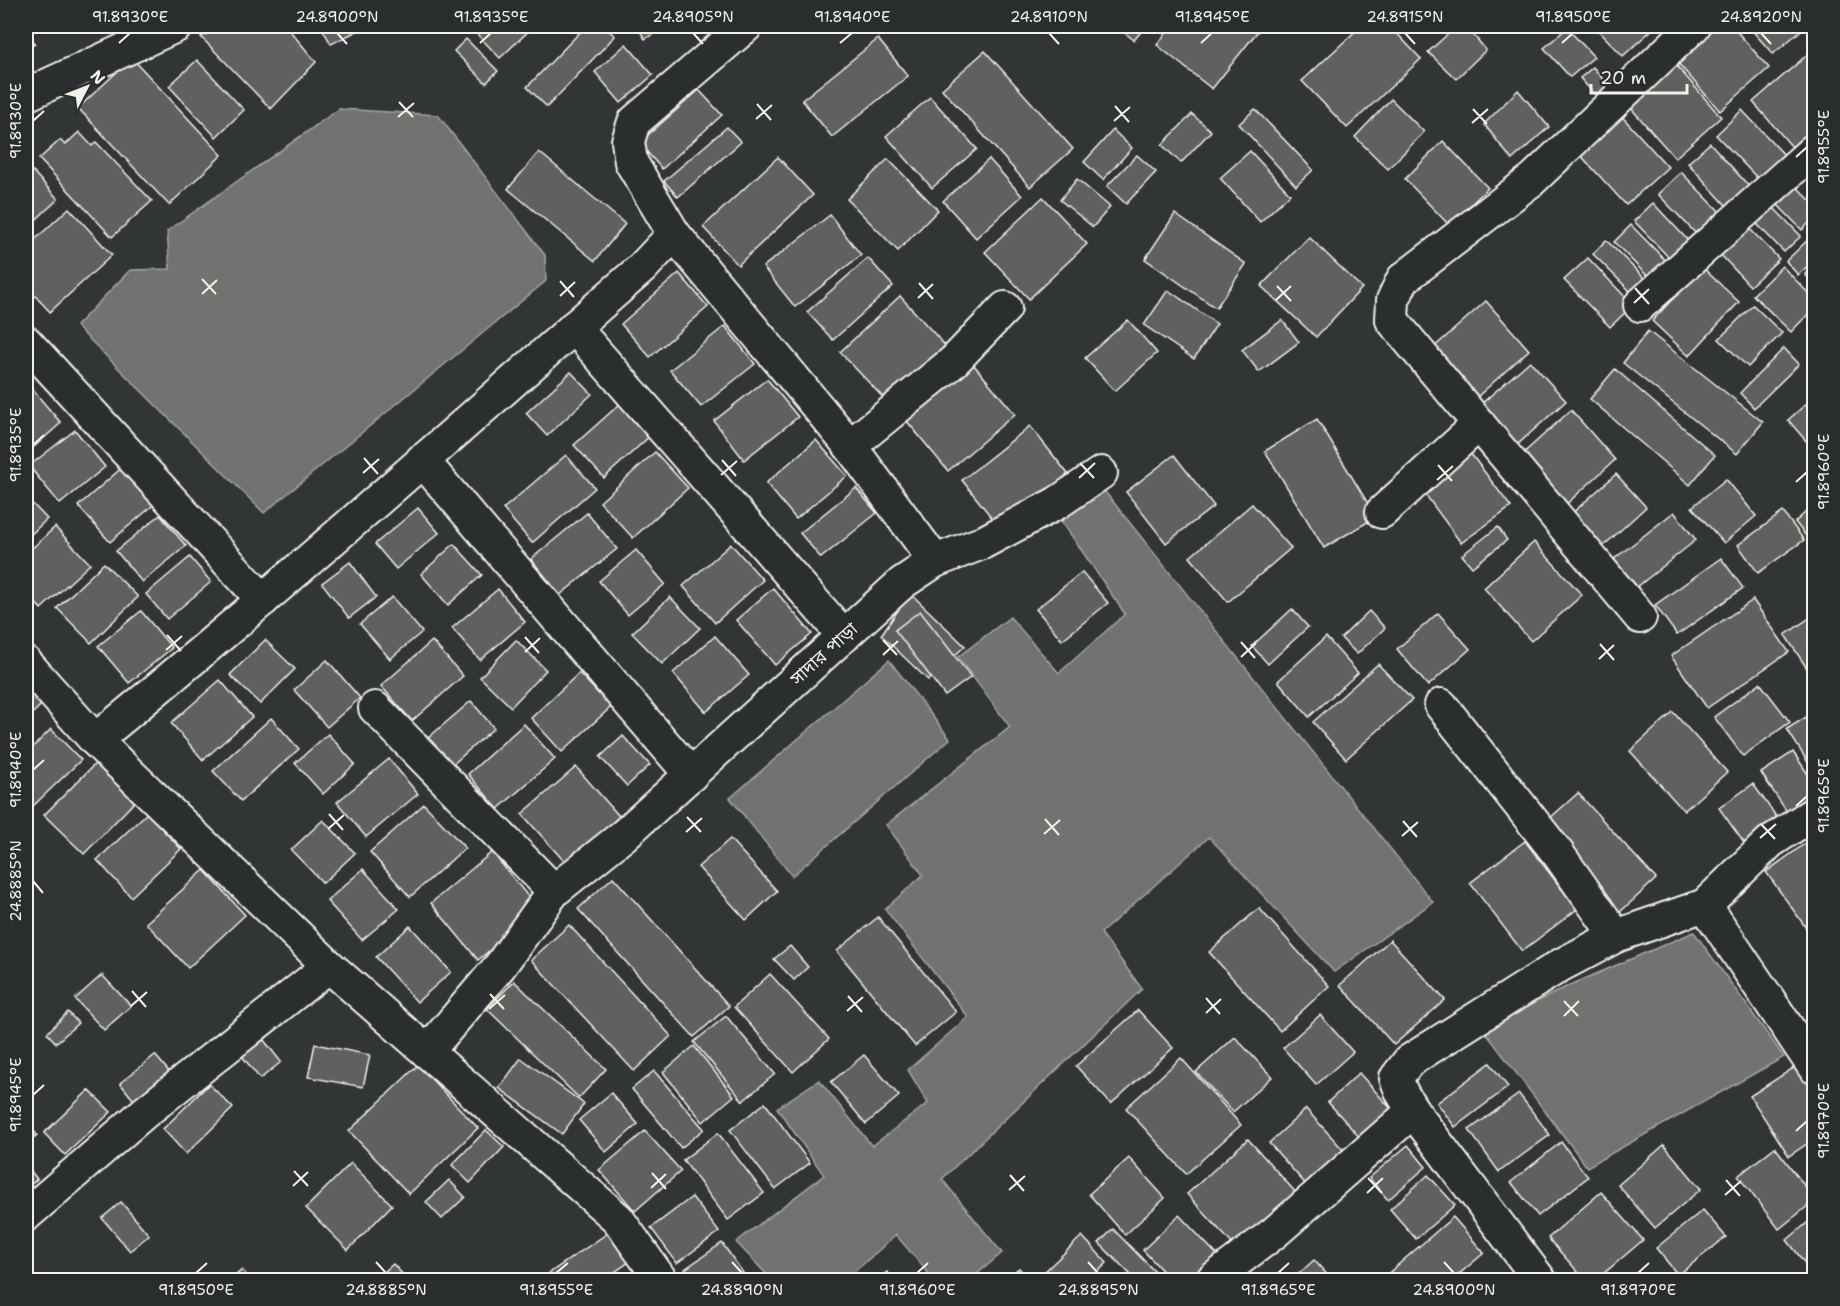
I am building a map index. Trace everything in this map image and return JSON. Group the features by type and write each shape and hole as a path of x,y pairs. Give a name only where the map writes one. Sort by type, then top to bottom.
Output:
{"street":[{"path":"26,95 177,26"},
{"path":"746,26 634,122 627,141 631,162 674,234 850,446 935,561"},
{"path":"1640,617 1392,320 1393,300 1403,279 1533,179 1694,26"},
{"path":"1640,305 1815,150"},
{"path":"95,740 263,600 642,268 674,234"},
{"path":"850,446 952,362 1005,308"},
{"path":"574,327 844,636"},
{"path":"26,342 263,600"},
{"path":"1382,512 1479,424"},
{"path":"422,460 691,775"},
{"name":"সাদার পাড়া","path":"427,1052 500,966 554,891 624,835 902,583 935,561 982,543 1057,503 1101,473"},
{"path":"26,663 95,740 329,966 618,1219 661,1281"},
{"path":"1441,705 1559,855 1616,936"},
{"path":"375,708 554,891"},
{"path":"1540,1281 1413,1111 1396,1078 1409,1061 1561,964 1616,936 1705,905 1770,842 1815,813"},
{"path":"1705,905 1815,1067"},
{"path":"26,1215 144,1113 329,966"},
{"path":"1212,1281 1274,1233 1413,1111"}],"shaded area":[{"path":"339,109 438,115 545,255 546,281 264,513 76,326 130,270 170,269 167,231"},
{"path":"1102,488 1433,902 1334,972 1209,837 1101,933 1142,989 942,1179 1002,1253 970,1280 934,1280 896,1235 845,1280 772,1280 736,1242 824,1175 777,1108 819,1080 872,1146 928,1103 908,1070 968,1017 885,909 923,875 886,825 1010,727 958,657 1010,617 1059,673 1125,614 1058,516"},
{"path":"889,660 950,739 792,876 730,798"},
{"path":"1694,932 1784,1057 1587,1167 1483,1029 1568,986"}],"building":[{"path":"26,26 35,44 26,49"},
{"path":"223,26 286,26 316,62 271,109 201,37"},
{"path":"321,26 367,26 331,44"},
{"path":"469,26 534,26 500,58"},
{"path":"586,26 604,26 615,36 547,107 527,87"},
{"path":"637,26 667,26 645,39"},
{"path":"1116,26 1146,26 1134,40"},
{"path":"1172,26 1261,27 1212,89 1157,45"},
{"path":"1361,26 1390,26 1421,59 1347,128 1302,81"},
{"path":"1457,26 1466,26 1486,50 1456,79 1428,52"},
{"path":"1594,26 1656,26 1623,56"},
{"path":"1700,26 1732,26 1769,68 1720,111 1669,53"},
{"path":"1748,26 1806,26 1773,54"},
{"path":"1567,28 1594,57 1570,77 1544,48"},
{"path":"466,39 498,71 486,83 454,51"},
{"path":"878,39 908,76 832,137 802,100"},
{"path":"626,44 653,75 621,103 595,72"},
{"path":"1814,49 1814,129 1793,148 1753,102"},
{"path":"985,51 1073,149 1030,187 942,89"},
{"path":"1669,57 1721,117 1675,158 1622,98"},
{"path":"132,58 222,155 169,205 78,108"},
{"path":"197,60 244,110 216,137 169,86"},
{"path":"1593,67 1609,87 1597,97 1580,78"},
{"path":"699,90 722,115 662,169 639,143"},
{"path":"1518,90 1549,127 1512,160 1484,124"},
{"path":"930,97 977,149 932,188 886,136"},
{"path":"1391,99 1424,132 1388,169 1355,137"},
{"path":"1255,109 1313,170 1296,186 1239,124"},
{"path":"1742,110 1790,161 1764,185 1716,135"},
{"path":"1617,111 1668,167 1626,205 1575,149"},
{"path":"1192,114 1211,131 1181,163 1162,145"},
{"path":"727,127 741,142 678,197 664,181"},
{"path":"1113,130 1132,148 1103,180 1084,162"},
{"path":"79,132 92,146 96,142 152,201 112,237 39,159 60,140 65,145"},
{"path":"1443,141 1488,188 1449,225 1405,179"},
{"path":"1710,143 1755,193 1733,213 1688,163"},
{"path":"1250,151 1290,194 1260,222 1220,178"},
{"path":"539,152 625,224 595,261 508,189"},
{"path":"1137,155 1156,172 1126,204 1107,186"},
{"path":"778,157 813,195 738,265 703,227"},
{"path":"888,159 938,210 898,251 847,199"},
{"path":"989,159 1022,196 976,238 943,201"},
{"path":"26,164 58,199 26,229"},
{"path":"1681,172 1726,218 1702,240 1658,194"},
{"path":"1077,179 1110,207 1093,227 1060,200"},
{"path":"1793,183 1814,204 1814,218 1802,230 1774,201"},
{"path":"1043,197 1087,244 1029,299 985,252"},
{"path":"1653,203 1695,248 1677,266 1634,221"},
{"path":"1772,206 1801,236 1784,252 1755,222"},
{"path":"69,208 112,255 50,312 26,286 26,248"},
{"path":"1175,214 1246,264 1216,308 1145,259"},
{"path":"830,215 861,255 795,307 763,267"},
{"path":"1631,225 1672,267 1655,284 1614,242"},
{"path":"1748,227 1779,259 1750,286 1720,254"},
{"path":"1814,234 1814,260 1798,275 1786,261"},
{"path":"1309,237 1362,288 1316,337 1261,286"},
{"path":"1606,240 1652,286 1638,299 1593,254"},
{"path":"868,258 893,286 833,340 807,312"},
{"path":"1588,258 1633,305 1610,327 1564,280"},
{"path":"1814,265 1814,285 1805,274"},
{"path":"1782,266 1814,299 1814,308 1791,332 1753,295"},
{"path":"1702,267 1739,302 1689,356 1652,321"},
{"path":"679,273 708,307 650,357 621,324"},
{"path":"1168,290 1217,324 1194,359 1144,325"},
{"path":"900,296 951,352 892,407 840,352"},
{"path":"1486,301 1529,350 1476,398 1432,349"},
{"path":"1753,305 1782,333 1748,367 1719,339"},
{"path":"1128,320 1157,353 1115,391 1085,358"},
{"path":"1282,320 1299,342 1259,372 1242,350"},
{"path":"725,326 755,364 701,407 670,370"},
{"path":"1648,331 1763,422 1737,454 1623,363"},
{"path":"1784,348 1799,364 1754,408 1740,393"},
{"path":"1530,361 1566,401 1517,445 1480,405"},
{"path":"973,364 1015,414 948,471 906,420"},
{"path":"1615,369 1715,455 1690,485 1590,399"},
{"path":"571,372 592,394 547,436 526,413"},
{"path":"767,379 798,417 744,460 714,421"},
{"path":"31,388 61,423 26,454 26,394"},
{"path":"1814,397 1814,450 1788,420"},
{"path":"621,403 651,435 604,478 574,445"},
{"path":"1571,410 1615,460 1561,509 1517,459"},
{"path":"1317,419 1376,517 1324,548 1265,451"},
{"path":"1030,426 1068,474 1000,528 962,480"},
{"path":"75,430 105,467 60,504 29,466"},
{"path":"816,440 847,476 796,519 766,483"},
{"path":"655,452 688,488 633,538 600,502"},
{"path":"1471,454 1511,507 1461,543 1422,490"},
{"path":"566,455 595,488 532,543 503,509"},
{"path":"1174,455 1214,506 1166,543 1126,492"},
{"path":"125,465 157,502 110,542 78,506"},
{"path":"1616,474 1646,507 1599,550 1569,516"},
{"path":"1726,479 1756,516 1724,543 1692,507"},
{"path":"856,488 877,513 821,558 800,533"},
{"path":"26,497 47,519 26,539"},
{"path":"1252,504 1291,548 1228,602 1190,557"},
{"path":"1814,505 1814,546 1795,522"},
{"path":"418,508 439,533 396,569 375,544"},
{"path":"1674,512 1696,540 1637,587 1614,559"},
{"path":"1783,512 1804,540 1758,573 1738,545"},
{"path":"587,513 617,549 560,595 531,559"},
{"path":"160,515 186,546 142,582 116,551"},
{"path":"55,527 90,564 41,609 26,592 26,554"},
{"path":"1498,527 1507,540 1472,567 1462,555"},
{"path":"1534,542 1582,595 1531,641 1484,588"},
{"path":"454,544 482,575 448,605 421,574"},
{"path":"731,544 763,580 715,623 683,586"},
{"path":"636,550 665,584 628,615 599,581"},
{"path":"190,557 211,582 167,619 146,594"},
{"path":"1721,558 1743,588 1677,635 1655,605"},
{"path":"350,562 376,597 349,618 322,583"},
{"path":"104,563 138,597 91,643 57,608"},
{"path":"1082,572 1108,603 1062,640 1036,609"},
{"path":"773,588 812,634 775,665 736,620"},
{"path":"498,589 525,622 480,660 452,628"},
{"path":"910,593 965,646 928,680 881,635"},
{"path":"392,597 422,632 390,659 360,624"},
{"path":"670,597 700,628 662,664 632,633"},
{"path":"1753,600 1789,652 1707,708 1671,656"},
{"path":"1292,609 1308,627 1268,664 1252,646"},
{"path":"141,611 172,648 129,683 98,646"},
{"path":"920,611 971,677 945,696 895,630"},
{"path":"1369,611 1385,628 1357,654 1341,638"},
{"path":"1438,613 1470,649 1428,686 1397,649"},
{"path":"1814,615 1814,679 1785,635"},
{"path":"715,636 749,675 706,712 673,673"},
{"path":"1326,637 1358,673 1309,717 1278,681"},
{"path":"265,640 295,669 260,704 230,675"},
{"path":"516,640 546,670 511,707 480,677"},
{"path":"432,641 463,676 412,721 381,686"},
{"path":"327,660 360,698 327,727 294,690"},
{"path":"1378,664 1412,700 1346,759 1313,722"},
{"path":"579,673 611,707 562,752 531,718"},
{"path":"220,680 252,717 203,760 171,723"},
{"path":"1760,683 1790,722 1743,756 1714,717"},
{"path":"26,686 42,704 26,720"},
{"path":"471,701 494,728 452,765 428,738"},
{"path":"1673,712 1727,772 1684,811 1630,751"},
{"path":"1814,712 1814,772 1787,729"},
{"path":"271,718 299,749 241,801 213,771"},
{"path":"524,724 555,759 498,809 468,774"},
{"path":"51,729 81,760 33,806 26,799 26,754"},
{"path":"328,734 355,764 323,794 295,763"},
{"path":"623,736 650,765 627,786 600,757"},
{"path":"1793,752 1814,783 1814,802 1791,818 1761,773"},
{"path":"106,753 145,791 84,854 44,815"},
{"path":"389,759 418,794 366,837 337,802"},
{"path":"576,767 626,824 573,871 522,814"},
{"path":"1753,784 1783,826 1749,850 1719,808"},
{"path":"1578,793 1656,879 1618,914 1540,827"},
{"path":"424,804 465,848 410,897 370,852"},
{"path":"147,813 181,849 131,897 97,860"},
{"path":"323,820 355,853 323,883 291,850"},
{"path":"730,839 777,891 746,920 698,867"},
{"path":"1525,841 1577,909 1522,951 1470,883"},
{"path":"1806,843 1814,854 1814,934 1812,936 1766,872"},
{"path":"492,852 539,910 478,960 431,903"},
{"path":"363,869 399,909 362,940 327,901"},
{"path":"204,870 245,915 188,968 146,923"},
{"path":"613,877 729,1006 694,1037 578,909"},
{"path":"1259,908 1329,986 1280,1031 1209,952"},
{"path":"878,917 956,1012 915,1046 837,951"},
{"path":"569,925 671,1036 634,1071 531,960"},
{"path":"410,926 451,972 417,1002 376,957"},
{"path":"1390,940 1445,1000 1394,1045 1340,985"},
{"path":"790,946 808,967 794,980 774,959"},
{"path":"770,974 829,1039 793,1072 734,1007"},
{"path":"102,975 131,1006 104,1030 75,999"},
{"path":"514,981 606,1069 579,1098 487,1009"},
{"path":"1138,1010 1173,1048 1111,1104 1076,1066"},
{"path":"68,1012 78,1023 56,1043 47,1033"},
{"path":"1320,1015 1353,1052 1316,1085 1283,1048"},
{"path":"726,1016 775,1074 743,1101 694,1042"},
{"path":"1235,1037 1272,1077 1233,1112 1196,1072"},
{"path":"263,1039 281,1062 260,1079 242,1056"},
{"path":"315,1044 370,1055 363,1087 308,1077"},
{"path":"694,1046 734,1096 703,1122 663,1072"},
{"path":"155,1055 176,1080 140,1108 120,1083"},
{"path":"864,1055 899,1096 866,1124 831,1082"},
{"path":"521,1058 584,1104 562,1134 499,1088"},
{"path":"1181,1058 1241,1125 1186,1174 1126,1108"},
{"path":"1490,1063 1508,1087 1455,1127 1437,1103"},
{"path":"418,1065 478,1128 409,1194 349,1131"},
{"path":"1798,1065 1814,1090 1814,1139 1789,1156 1750,1096"},
{"path":"654,1071 704,1129 681,1148 632,1089"},
{"path":"1359,1073 1393,1111 1361,1139 1328,1102"},
{"path":"209,1084 233,1108 186,1154 163,1129"},
{"path":"89,1090 111,1112 65,1155 44,1133"},
{"path":"611,1093 638,1124 606,1152 579,1120"},
{"path":"1519,1094 1550,1135 1499,1172 1469,1130"},
{"path":"765,1103 810,1163 775,1189 730,1130"},
{"path":"1306,1109 1347,1154 1309,1188 1269,1143"},
{"path":"26,1120 37,1135 26,1144"},
{"path":"486,1130 504,1147 470,1183 452,1165"},
{"path":"645,1131 681,1171 635,1211 599,1170"},
{"path":"718,1133 764,1193 728,1220 683,1160"},
{"path":"1248,1139 1297,1194 1236,1248 1187,1194"},
{"path":"1561,1142 1588,1177 1538,1216 1511,1182"},
{"path":"1408,1145 1426,1167 1388,1200 1369,1178"},
{"path":"1664,1145 1701,1189 1655,1228 1618,1185"},
{"path":"1775,1147 1814,1198 1814,1201 1779,1229 1738,1176"},
{"path":"1129,1158 1165,1198 1125,1235 1089,1194"},
{"path":"351,1163 392,1205 348,1250 306,1208"},
{"path":"26,1165 37,1179 26,1189"},
{"path":"1428,1175 1455,1205 1416,1239 1390,1209"},
{"path":"449,1180 465,1197 442,1219 426,1202"},
{"path":"1601,1192 1643,1240 1596,1280 1585,1280 1548,1238"},
{"path":"692,1197 719,1232 677,1263 651,1228"},
{"path":"121,1202 149,1235 130,1251 102,1218"},
{"path":"1703,1210 1726,1237 1678,1275 1656,1248"},
{"path":"1179,1215 1220,1258 1196,1280 1171,1280 1143,1250"},
{"path":"1453,1217 1484,1253 1452,1280 1387,1280 1384,1277"},
{"path":"1814,1217 1814,1275 1787,1240"},
{"path":"1113,1229 1163,1280 1136,1280 1099,1243"},
{"path":"608,1233 629,1262 603,1280 539,1280"},
{"path":"1082,1236 1107,1263 1089,1280 1044,1280 1040,1276"},
{"path":"722,1243 748,1280 693,1280 685,1269"},
{"path":"1314,1260 1332,1280 1292,1280"},
{"path":"393,1264 408,1280 375,1280"},
{"path":"1019,1268 1029,1280 1003,1280"},
{"path":"242,1270 251,1280 230,1280"},
{"path":"887,1272 894,1280 877,1280"}]}
